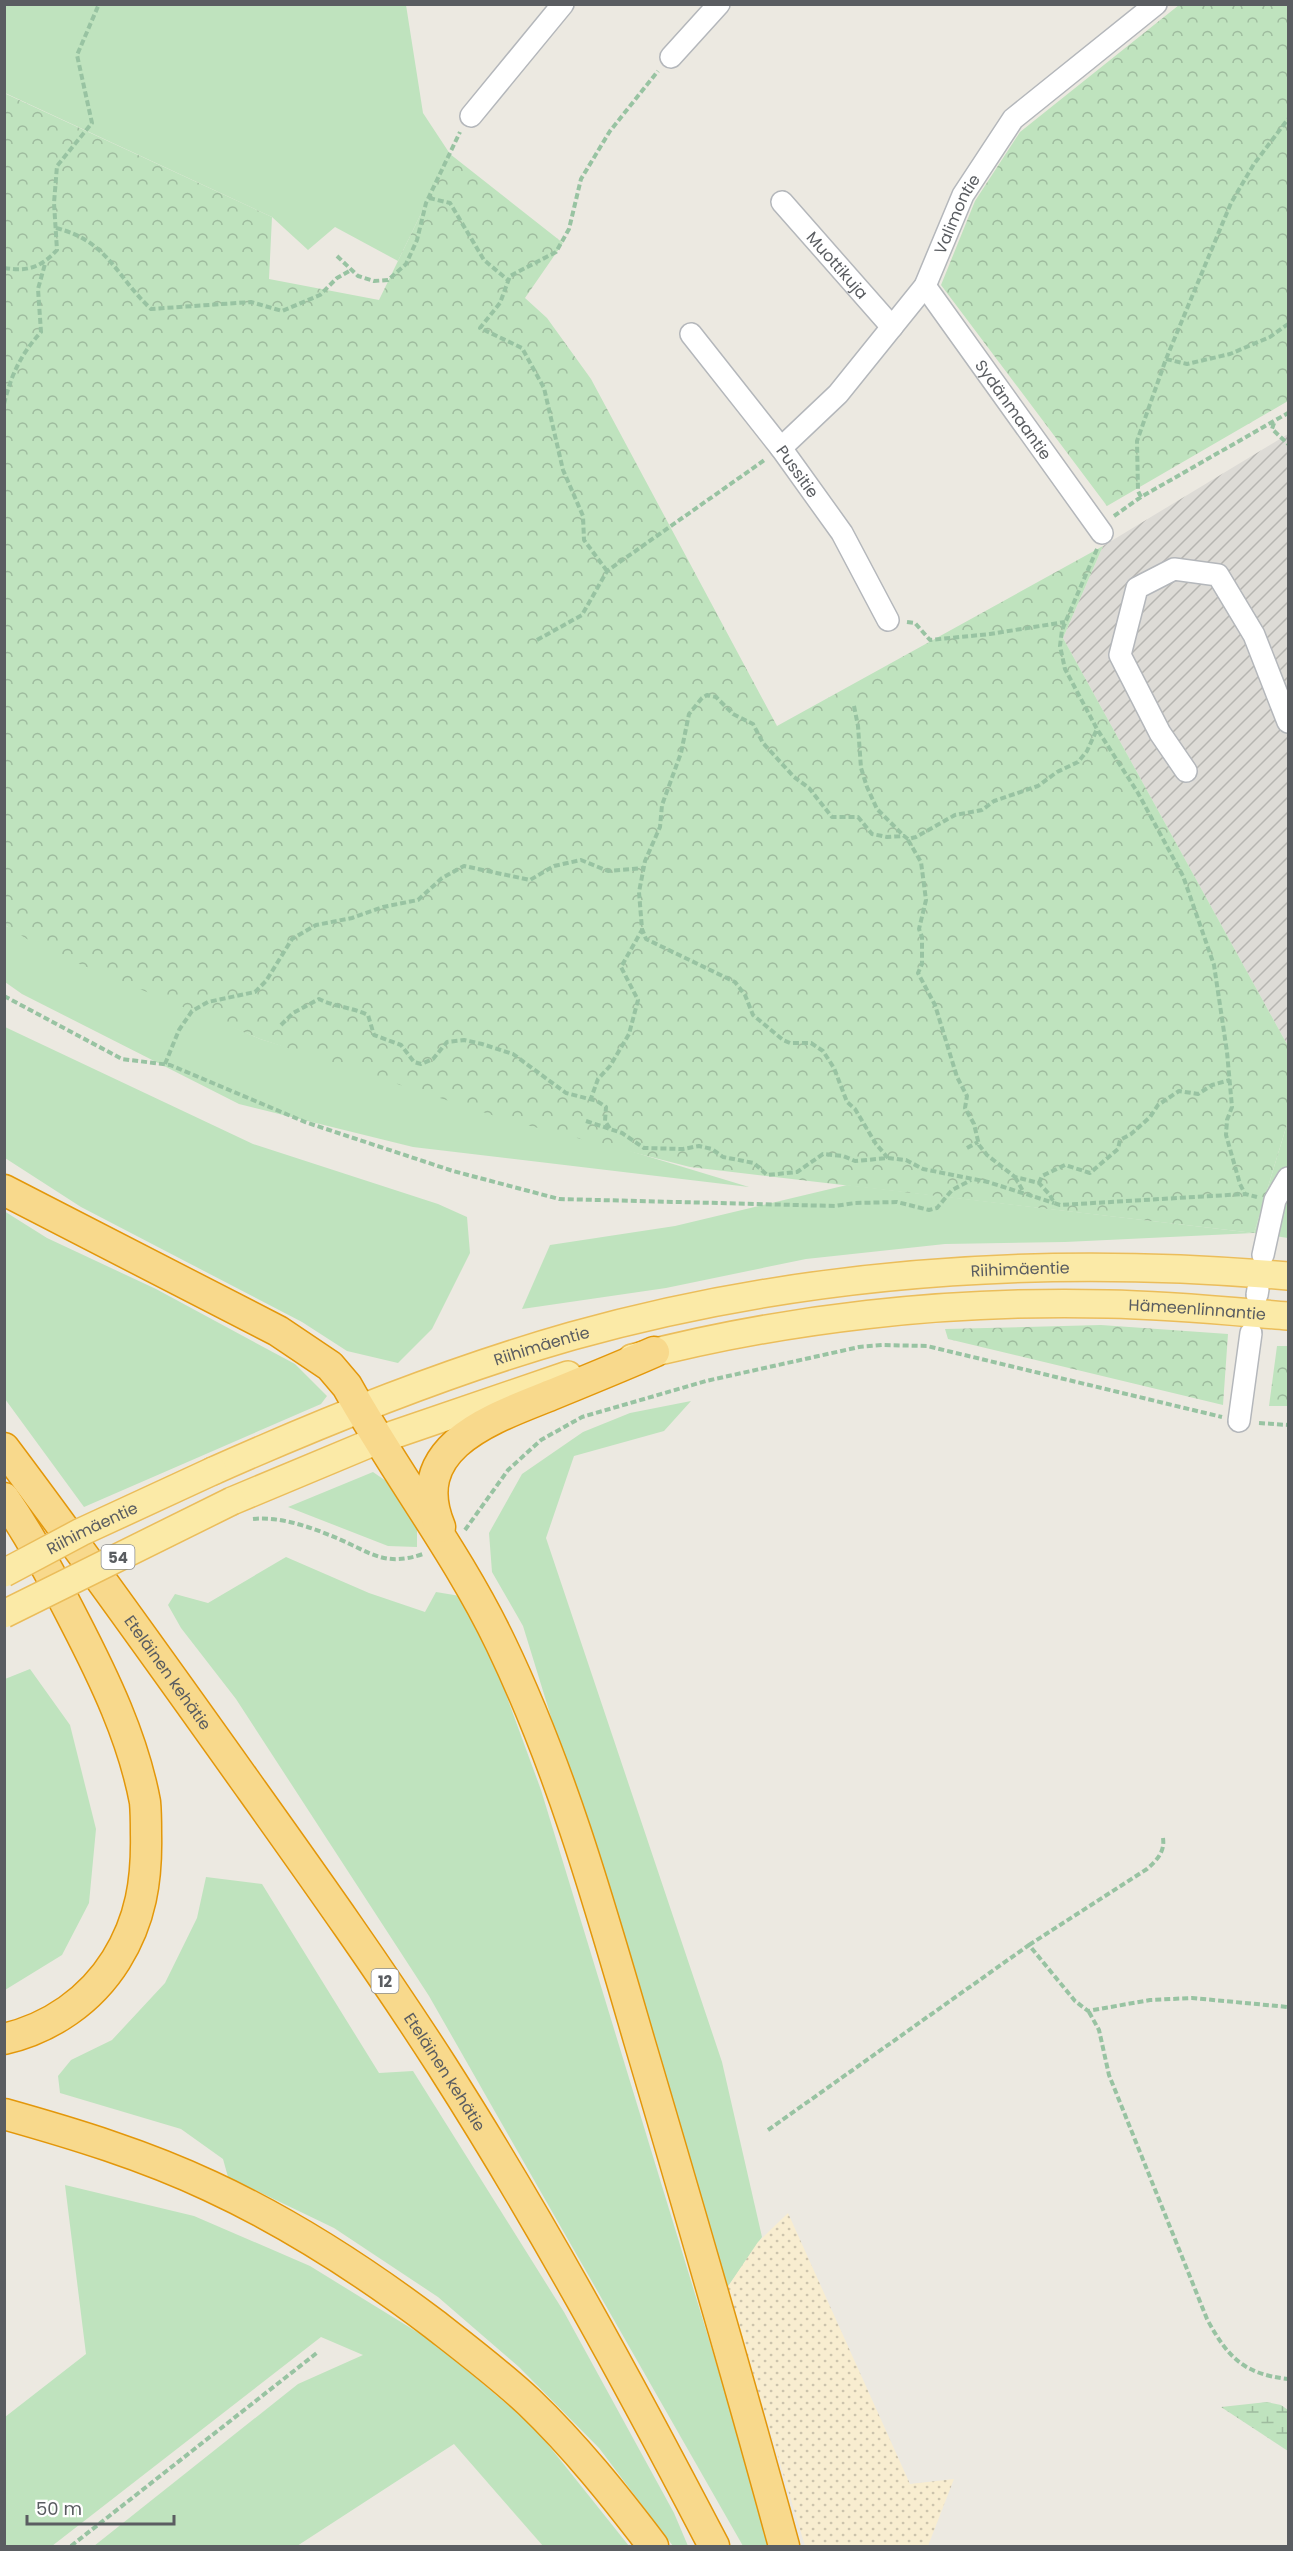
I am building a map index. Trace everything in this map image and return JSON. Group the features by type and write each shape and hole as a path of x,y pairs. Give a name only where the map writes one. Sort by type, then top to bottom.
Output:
{"highway":[{"path":"4,1190 268,1326 304,1346 330,1366 347,1386 378,1440 449,1549 501,1643 531,1711 594,1888 724,2332 784,2547"},
{"path":"449,1549 433,1503 433,1483 438,1466 462,1437 497,1417 654,1352"},
{"name":"Eteläinen kehätie","path":"4,1448 328,1897 443,2067 566,2273 652,2428 714,2547"},
{"path":"4,1498 51,1575 112,1699 132,1752 145,1804 146,1850 145,1881 140,1907 132,1929 109,1972 80,2003 59,2017 40,2027 4,2039"},
{"path":"4,2114 118,2148 201,2182 304,2234 348,2263 472,2353 528,2401 571,2445 653,2547"}],"main road":[{"name":"Riihimäentie","path":"4,1573 81,1532 213,1470 359,1407 572,1336 738,1299 852,1280 958,1271 1042,1266 1120,1266 1185,1268 1288,1276"},
{"name":"Hämeenlinnantie","path":"654,1352 729,1336 851,1317 958,1307 1107,1304 1288,1316"},
{"path":"378,1440 504,1395 654,1352"},
{"name":"54","path":"4,1614 237,1511 378,1440"}],"street":[{"path":"471,116 563,4"},
{"path":"670,57 719,4"},
{"name":"Valimontie","path":"781,448 838,394 925,286 963,195 1013,119 1156,4"},
{"name":"Muottikuja","path":"782,202 892,327"},
{"name":"Sydänmaantie","path":"925,286 1102,533"},
{"name":"Pussitie","path":"691,334 781,448 842,533 888,620"},
{"path":"1186,771 1160,733 1120,655 1137,588 1156,578 1174,569 1218,575 1254,635 1288,719"},
{"path":"1263,1255 1275,1200 1288,1178"},
{"path":"1239,1421 1251,1333"}],"path":[{"path":"4,268 28,271 45,263 57,250 54,203 57,166 92,123 77,55 99,4"},
{"path":"607,571 584,540 583,516 563,470 544,388 522,348 480,328 500,303 510,276 556,252 569,229 581,179 610,131 670,57"},
{"path":"337,256 358,276 374,281 388,280 406,264 417,240 429,198 455,140 471,116"},
{"path":"1141,497 1138,491 1137,441 1167,359 1231,202 1254,164 1288,119"},
{"path":"429,198 450,203 484,260 508,281"},
{"path":"56,228 76,234 108,257 134,293 151,309 251,302 282,311 320,295 338,278 351,270"},
{"path":"4,404 11,377 26,349 41,332 38,289 45,263"},
{"path":"1167,359 1187,364 1230,354 1270,337 1288,324"},
{"path":"1245,1194 1226,1135 1227,1120 1232,1107 1214,965 1184,876 1138,793 1097,729 1065,669 1060,646 1065,622 1084,583 1102,533 1115,515 1141,497 1288,413"},
{"path":"1274,422 1272,429 1288,444"},
{"path":"537,640 582,615 607,571 736,483 781,448"},
{"path":"888,620 915,623 930,640 990,634 1065,622"},
{"path":"888,1158 876,1144 855,1109 847,1102 834,1068 823,1051 811,1043 790,1043 783,1040 753,1015 745,995 735,982 664,947 650,943 646,939 642,929 639,892 644,868 660,827 662,805 681,753 689,714 707,695 716,697 733,714 753,724 763,744 794,777 809,788 832,818 858,818 872,834 906,838 916,837 955,815 982,810 994,801 1038,786 1057,772 1078,762 1087,751 1097,729"},
{"path":"854,706 858,726 859,757 867,787 877,809 906,838 921,862 926,900 919,929 922,937 922,964 918,973 935,1005 957,1077 966,1096 965,1108 974,1124 978,1142 987,1155 1015,1177 1024,1193"},
{"path":"165,1064 179,1030 192,1011 208,1002 255,992 266,981 292,939 316,925 418,900 442,878 464,866 530,880 554,866 581,860 608,871 644,868"},
{"path":"590,1101 598,1079 610,1066 629,1034 638,1000 621,967 642,929"},
{"path":"4,996 122,1059 165,1064 305,1122 453,1171 559,1199 835,1206 897,1202 929,1210 937,1208 952,1190 971,1180"},
{"path":"281,1025 293,1013 319,999 330,1006 348,1008 368,1015 374,1035 401,1045 414,1062 421,1064 433,1059 447,1042 464,1040 513,1054 551,1080 561,1090 590,1101 597,1101 606,1107 605,1120 611,1131"},
{"path":"1039,1183 1042,1176 1065,1165 1090,1173 1118,1149 1120,1140 1131,1134 1150,1117 1158,1104 1179,1090 1198,1094 1212,1085 1230,1080"},
{"path":"586,1121 622,1133 644,1148 683,1149 699,1146 712,1149 723,1157 754,1163 767,1175 797,1172 823,1154 839,1155 855,1161 888,1158 911,1161 923,1169 988,1182 1065,1206 1116,1200 1146,1201 1245,1194 1275,1200"},
{"path":"968,1148 978,1142"},
{"path":"1015,1177 1039,1183 1054,1203"},
{"path":"237,1511 258,1518 288,1522 333,1537 374,1557 406,1558 449,1549 508,1470 541,1440 582,1417 706,1381 859,1347 927,1346 1160,1404 1239,1421 1288,1425"},
{"path":"768,2130 1029,1945 1147,1869 1164,1847 1163,1838"},
{"path":"1029,1945 1075,2001 1089,2011 1099,2030 1109,2074 1212,2328 1233,2358 1243,2367 1257,2373 1288,2379"},
{"path":"1089,2011 1150,2001 1192,1998 1288,2007"},
{"path":"70,2547 318,2352"}],"shaded area":[{"path":"1288,434 1288,1046 1063,638 1103,546"}],"green space":[{"path":"5,5 406,5 423,113 450,154 398,261 335,227 308,250 272,217 5,93"},
{"path":"1179,5 1288,5 1288,401 1107,506 941,285 975,201 1020,132"},
{"path":"4,93 272,217 269,279 379,300 450,154 563,243 525,298 547,318 591,379 777,726 1103,546 1063,638 1288,1046 1288,1121 1254,1233 690,1167 507,1120 260,1039 41,948 5,925"},
{"path":"4,925 260,1039 749,1187 413,1147 239,1104 22,994 5,982"},
{"path":"5,1027 253,1144 438,1204 467,1217 470,1253 432,1329 398,1363 347,1351 302,1322 81,1207 5,1158"},
{"path":"1288,1121 1288,1238 1254,1233"},
{"path":"847,1185 1254,1233 1065,1242 945,1244 806,1259 666,1288 522,1309 550,1245 675,1226"},
{"path":"4,1211 47,1238 156,1289 295,1364 327,1396 321,1404 84,1507 5,1399"},
{"path":"1101,1325 1228,1334 1223,1405 948,1339 945,1329"},
{"path":"1277,1346 1288,1346 1288,1406 1269,1406"},
{"path":"691,1401 664,1431 574,1456 546,1538 722,2062 762,2237 727,2288 523,1626 492,1572 489,1533 522,1474 583,1432 630,1413"},
{"path":"373,1472 386,1481 417,1529 417,1547 388,1546 288,1507"},
{"path":"286,1557 369,1593 425,1612 436,1592 460,1596 493,1659 541,1790 772,2546 743,2546 429,1996 236,1699 181,1628 168,1605 175,1594 208,1603"},
{"path":"30,1669 70,1725 96,1829 89,1903 62,1955 5,1990 5,1679"},
{"path":"206,1877 262,1884 379,2073 413,2071 564,2312 674,2513 688,2546 673,2546 599,2448 519,2367 438,2297 334,2228 228,2177 223,2159 181,2129 60,2093 58,2076 71,2060 112,2040 165,1983 197,1918"},
{"path":"65,2185 194,2216 310,2266 435,2343 534,2427 629,2546 543,2546 454,2444 297,2546 94,2546 298,2384 363,2355 321,2337 52,2546 5,2546 5,2417 86,2354"},
{"path":"1267,2402 1281,2405 1288,2410 1288,2451 1221,2407"}],"sand":[{"path":"788,2213 910,2484 954,2479 928,2546 805,2546 727,2288 758,2242"}]}
